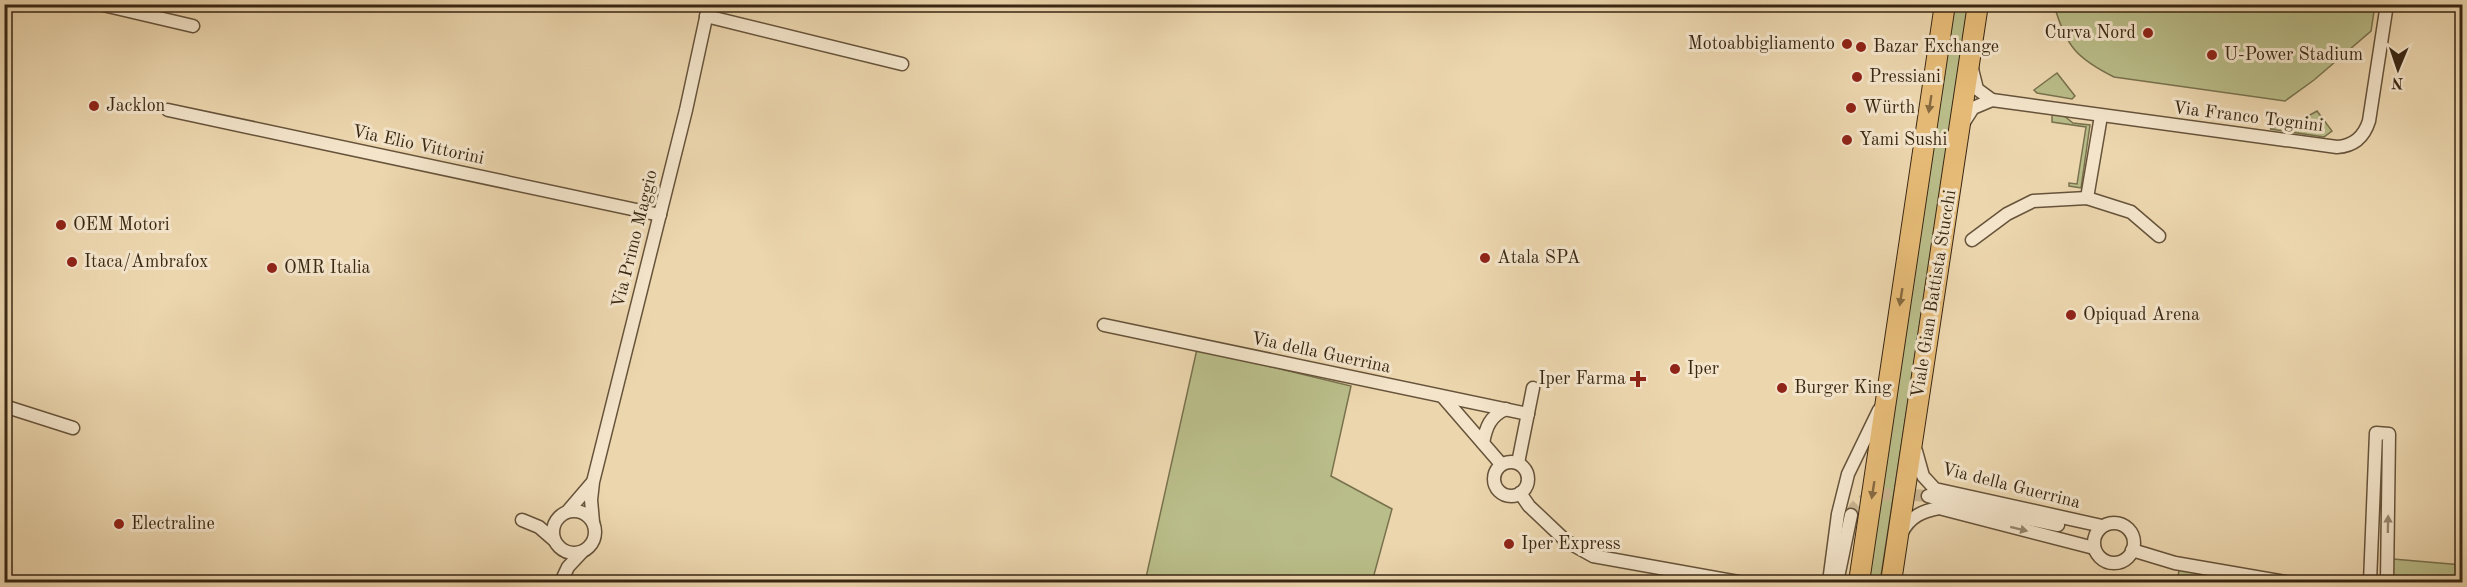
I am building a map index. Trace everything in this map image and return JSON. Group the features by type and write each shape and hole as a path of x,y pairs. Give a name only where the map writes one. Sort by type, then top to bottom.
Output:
{"main road":[{"name":"Viale Gian Battista Stucchi","path":"1859,582 1945,4"},
{"name":"Viale Gian Battista Stucchi","path":"1891,582 1978,4"}],"street":[{"path":"99,4 193,26"},
{"name":"Via Franco Tognini","path":"1992,100 2293,142 2347,146 2361,137 2369,121 2386,4"},
{"path":"708,10 902,64"},
{"name":"Via Primo Maggio","path":"560,582 568,567 595,537 591,500 593,482 660,215 708,10"},
{"path":"1969,62 1977,89 1992,100"},
{"path":"1959,129 1973,108 1992,100"},
{"name":"Via Elio Vittorini","path":"168,110 660,215"},
{"path":"2087,198 2101,116"},
{"path":"1972,240 2007,214 2033,201 2087,198 2131,212 2159,236"},
{"name":"Via della Guerrina","path":"1104,325 1528,414"},
{"path":"1518,463 1533,388"},
{"path":"1828,582 1838,514 1848,474 1886,395"},
{"path":"1443,397 1501,464"},
{"path":"4,406 73,428"},
{"path":"1483,443 1490,421 1497,413 1506,409"},
{"path":"2370,582 2376,433 2390,434 2387,582"},
{"name":"Via della Guerrina","path":"1913,434 1918,464 1927,482 1935,489 2099,530"},
{"path":"1506,462 1518,463 1528,475 1527,486 1520,493 1507,496 1496,488 1494,472 1506,462"},
{"name":"Via Primo Maggio","path":"560,582 553,528 593,482"},
{"path":"1520,493 1529,506 1566,541 1593,556 1738,582"},
{"name":"Via della Guerrina","path":"1928,496 1955,504 2099,530"},
{"path":"1896,544 1905,526 1914,517 1925,510 1939,508 2094,548 2102,559 2116,562 2128,556 2132,550 2133,537 2125,526 2112,523 2099,530 2094,548"},
{"path":"582,552 569,553 539,527 522,520 540,521 563,514 585,513 593,522"},
{"path":"1837,582 1851,515"},
{"path":"2132,550 2175,563 2284,582"}],"green space":[{"name":"U-Power Stadium","path":"2054,4 2375,5 2371,31 2314,80 2285,101 2114,77 2090,64 2074,49 2063,31"},
{"path":"1953,5 1970,5 1880,582 1867,582"},
{"path":"2057,73 2075,96 2072,99 2037,93 2034,90"},
{"path":"2317,111 2332,131 2324,137 2270,129 2301,120"},
{"path":"2063,115 2073,123 2090,125 2081,188 2069,186 2069,183 2077,184 2086,127 2052,122 2052,116"},
{"path":"1197,349 1351,386 1331,476 1392,509 1372,582 1145,582"},
{"path":"2393,559 2462,565 2462,582 2393,582"},
{"path":"2179,570 2256,582 2177,582"}],"tunnel":[{"path":"1851,515 1856,506 1873,496 1896,494 1928,496"}],"place":[{"name":"Curva Nord","path":"2148,33"},
{"name":"Motoabbigliamento","path":"1847,44"},
{"name":"Bazar Exchange","path":"1861,47"},
{"name":"U-Power Stadium","path":"2212,55"},
{"name":"Pressiani","path":"1857,77"},
{"name":"Jacklon","path":"94,106"},
{"name":"Würth","path":"1851,108"},
{"name":"Yami Sushi","path":"1847,140"},
{"name":"OEM Motori","path":"61,225"},
{"name":"Atala SPA","path":"1485,258"},
{"name":"Itaca/Ambrafox","path":"72,262"},
{"name":"OMR Italia","path":"272,268"},
{"name":"Opiquad Arena","path":"2071,315"},
{"name":"Iper","path":"1675,369"},
{"name":"Iper Farma","path":"1638,379"},
{"name":"Burger King","path":"1782,388"},
{"name":"Electraline","path":"119,524"},
{"name":"Iper Express","path":"1509,544"}]}
